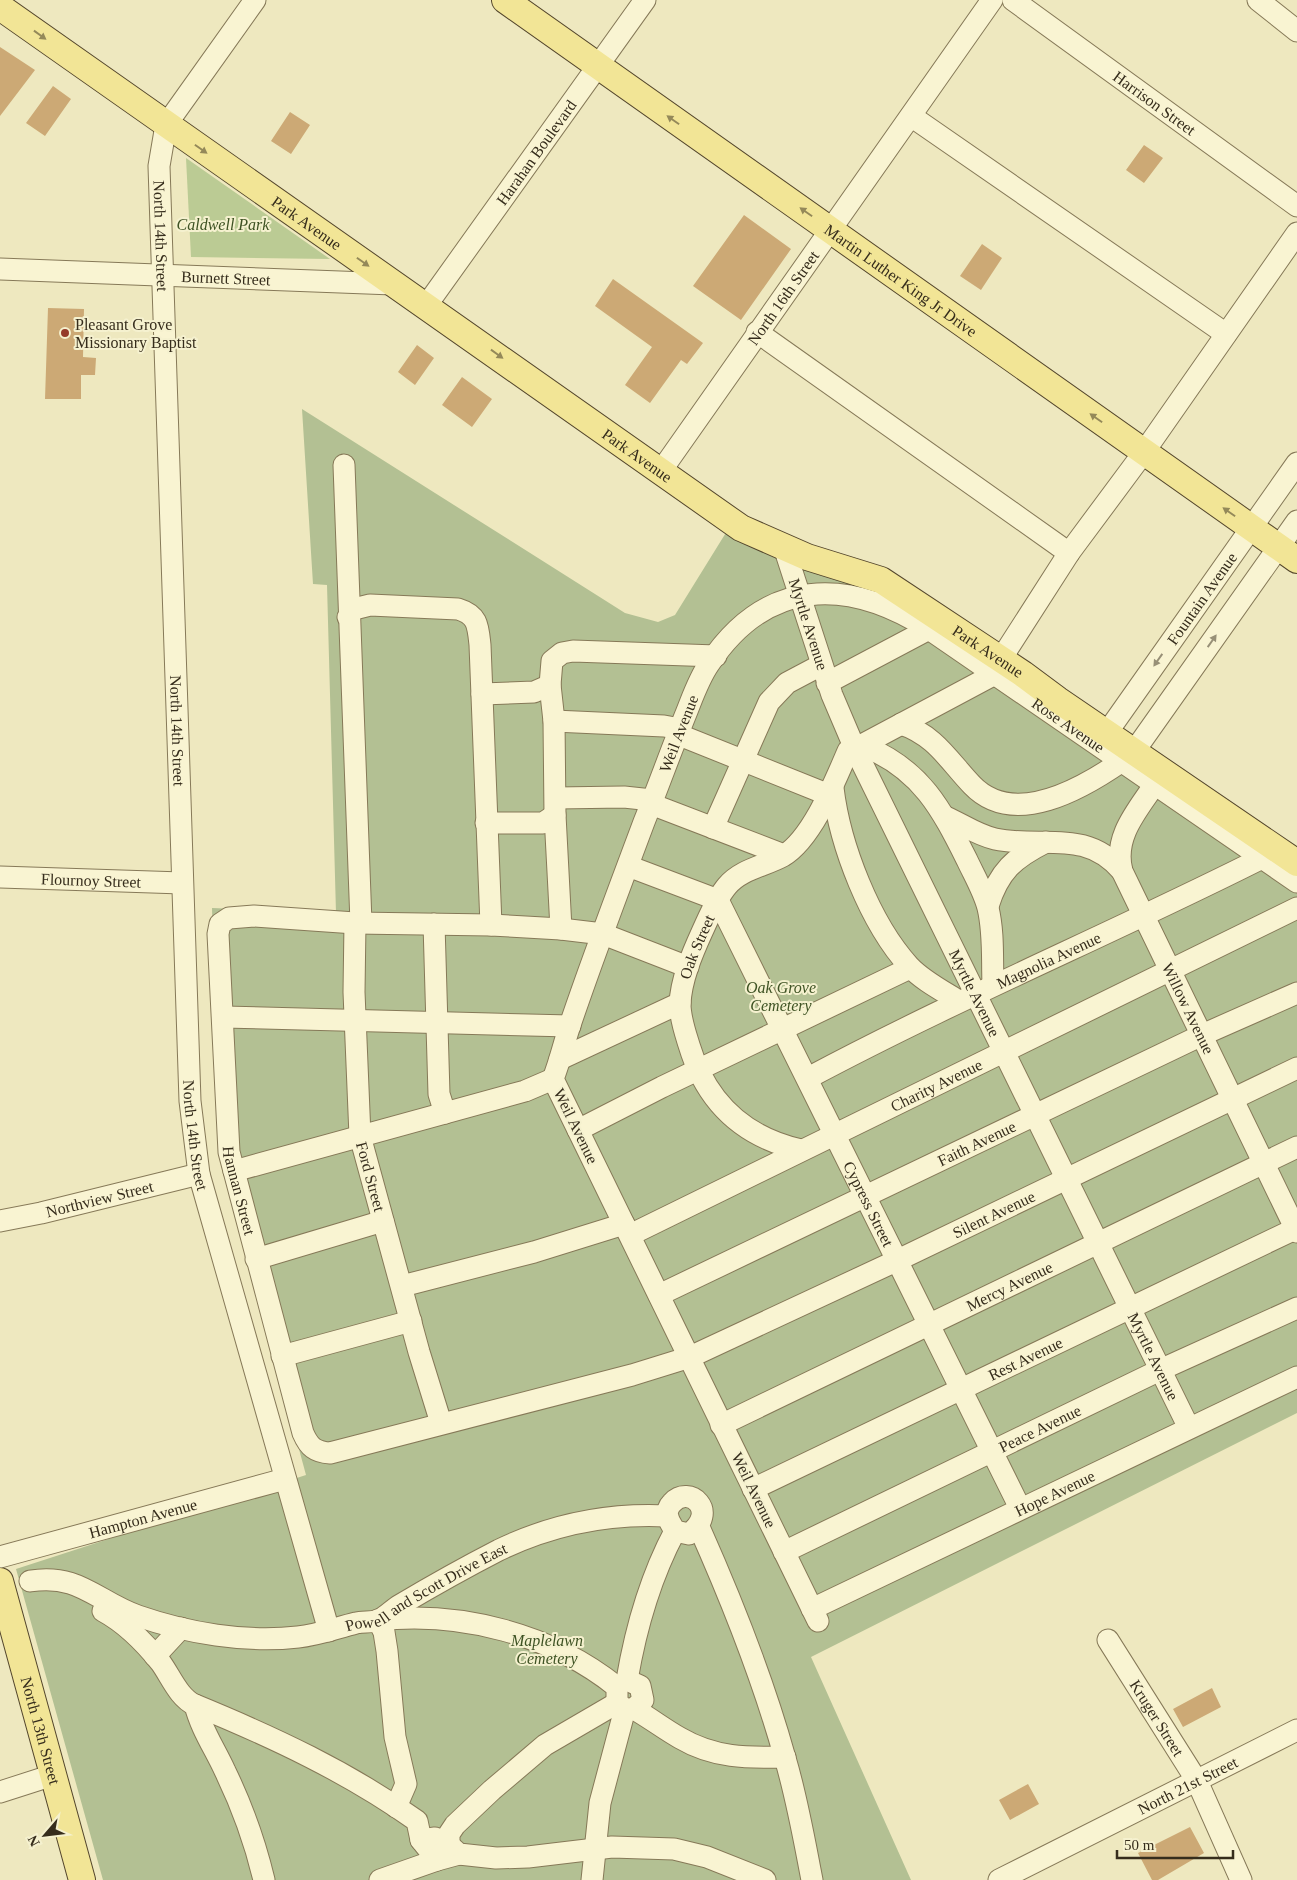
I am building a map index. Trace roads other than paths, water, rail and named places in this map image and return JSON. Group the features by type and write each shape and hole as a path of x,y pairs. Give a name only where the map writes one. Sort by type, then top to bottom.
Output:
{"main road":[{"name":"Martin Luther King Jr Drive","path":"505,0 598,68 1288,553"},
{"name":"Park Avenue","path":"0,7 742,528 784,547 881,580 998,666 1106,734 1128,757 1297,863"},
{"name":"North 13th Street","path":"1,1586 53,1775 78,1879"}],"street":[{"name":"North 14th Street","path":"255,0 166,125 159,166 179,724 182,882 190,1102 199,1174 329,1631"},
{"name":"Harahan Boulevard","path":"426,306 645,0"},
{"name":"North 16th Street","path":"661,471 992,0"},
{"name":"Harrison Street","path":"1013,0 1297,206"},
{"path":"1258,0 1297,31"},
{"path":"911,116 1226,334"},
{"path":"998,666 1069,553 1144,452 1297,232"},
{"name":"Burnett Street","path":"0,269 393,284"},
{"path":"757,332 1069,553"},
{"name":"Fountain Avenue","path":"1106,734 1297,463"},
{"name":"Ford Street","path":"344,466 350,586 348,617 358,923 353,937 360,1136 441,1423"},
{"name":"Fountain Avenue","path":"1128,757 1288,553 1297,521"},
{"name":"Myrtle Avenue","path":"784,547 824,674 857,748 1189,1428"},
{"name":"Rose Avenue","path":"798,596 832,592 874,601 998,666 1128,757 1155,784 1297,882"},
{"name":"Weil Avenue","path":"798,596 764,611 746,622 716,656 702,678 678,731 603,934 553,1079 815,1615"},
{"path":"348,617 354,609 370,605 458,609 469,612 476,618 482,694 491,925"},
{"path":"713,828 745,760 760,721 773,696 786,683 824,674 929,629"},
{"path":"561,929 555,806 554,721 550,675 555,657 573,651 716,656"},
{"name":"Oak Street","path":"801,1150 768,1140 750,1131 711,1094 697,1071 684,1029 680,1004 688,967 718,900 734,878 784,855 796,845 831,791 848,751 901,724 998,666"},
{"path":"482,694 534,692 550,675"},
{"path":"554,721 664,726 745,760 831,791 859,880 886,935 910,968 976,993 992,939 988,906 946,817 927,791 899,764 880,752 857,748"},
{"path":"901,724 930,738 981,793 1007,802 1031,804 1051,800 1128,757"},
{"name":"Willow Avenue","path":"1155,784 1124,830 1119,849 1122,871 1296,1230"},
{"path":"486,823 543,823 555,806 624,797 652,802 784,855"},
{"path":"946,817 972,831 995,839 1084,844 1104,854 1122,871"},
{"path":"988,906 997,880 1004,871 1025,853 1048,842"},
{"name":"Magnolia Avenue","path":"808,1078 976,993 1144,916 1262,858"},
{"path":"628,866 718,900"},
{"name":"Flournoy Street","path":"0,877 182,882"},
{"name":"Cypress Street","path":"718,900 784,1028 1020,1508"},
{"name":"Charity Avenue","path":"402,1286 627,1230 801,1150 1297,908"},
{"name":"Hannan Street","path":"311,1448 303,1433 229,1152 218,934 220,924 229,918 254,916 358,923"},
{"path":"358,923 491,925 561,929 603,934 688,967"},
{"path":"434,924 439,1094 445,1112"},
{"path":"578,1130 910,968"},
{"name":"Faith Avenue","path":"659,1295 1202,1035 1297,993"},
{"path":"560,1059 680,1004"},
{"path":"223,1016 570,1026"},
{"name":"Silent Avenue","path":"311,1448 320,1452 330,1453 632,1375 690,1357 898,1260 1297,1068"},
{"path":"234,1171 525,1091 553,1079"},
{"name":"Mercy Avenue","path":"721,1425 1297,1147"},
{"name":"Northview Street","path":"0,1221 41,1213 199,1174"},
{"path":"256,1259 384,1221"},
{"name":"Rest Avenue","path":"753,1489 961,1387 1296,1230"},
{"name":"Peace Avenue","path":"784,1552 1160,1370 1297,1308"},
{"path":"282,1356 411,1321"},
{"name":"Hope Avenue","path":"815,1615 1020,1508 1297,1377"},
{"name":"Hampton Avenue","path":"0,1557 285,1479"},
{"path":"592,1880 594,1848 604,1787 643,1608 671,1524 669,1506 675,1499 684,1496 694,1498 701,1505 703,1514 699,1527 689,1534 671,1524"},
{"name":"Powell and Scott Drive East","path":"1,1586 49,1578 73,1583 124,1610 181,1628 221,1635 266,1638 295,1637 329,1631 357,1622 378,1620 400,1605 482,1559 536,1534 594,1518 628,1514 671,1524"},
{"path":"699,1527 759,1677 785,1757 812,1880"},
{"path":"30,1581 107,1613 132,1631 154,1656 186,1701 261,1732 362,1784 417,1821 442,1845 496,1858 528,1857 594,1848 625,1846 674,1849 707,1857 765,1880"},
{"path":"396,1806 406,1784 395,1738 384,1632 378,1620 402,1618 446,1621 480,1625 506,1631 564,1653 598,1672 624,1698 679,1738 706,1751 737,1758 785,1757"},
{"path":"154,1656 181,1628"},
{"name":"Kruger Street","path":"1108,1640 1198,1781 1240,1880"},
{"path":"380,1880 416,1873 442,1845 454,1825 545,1745 624,1698"},
{"path":"195,1705 200,1723 221,1761 240,1804 264,1880"},
{"name":"North 21st Street","path":"999,1880 1297,1730"},
{"path":"0,1792 53,1775"}],"place":[{"name":"Pleasant Grove Missionary Baptist","path":"65,333"}],"park label":[{"name":"Caldwell Park","path":"223,224"},
{"name":"Oak Grove Cemetery","path":"781,996"},
{"name":"Maplelawn Cemetery","path":"547,1649"}]}
